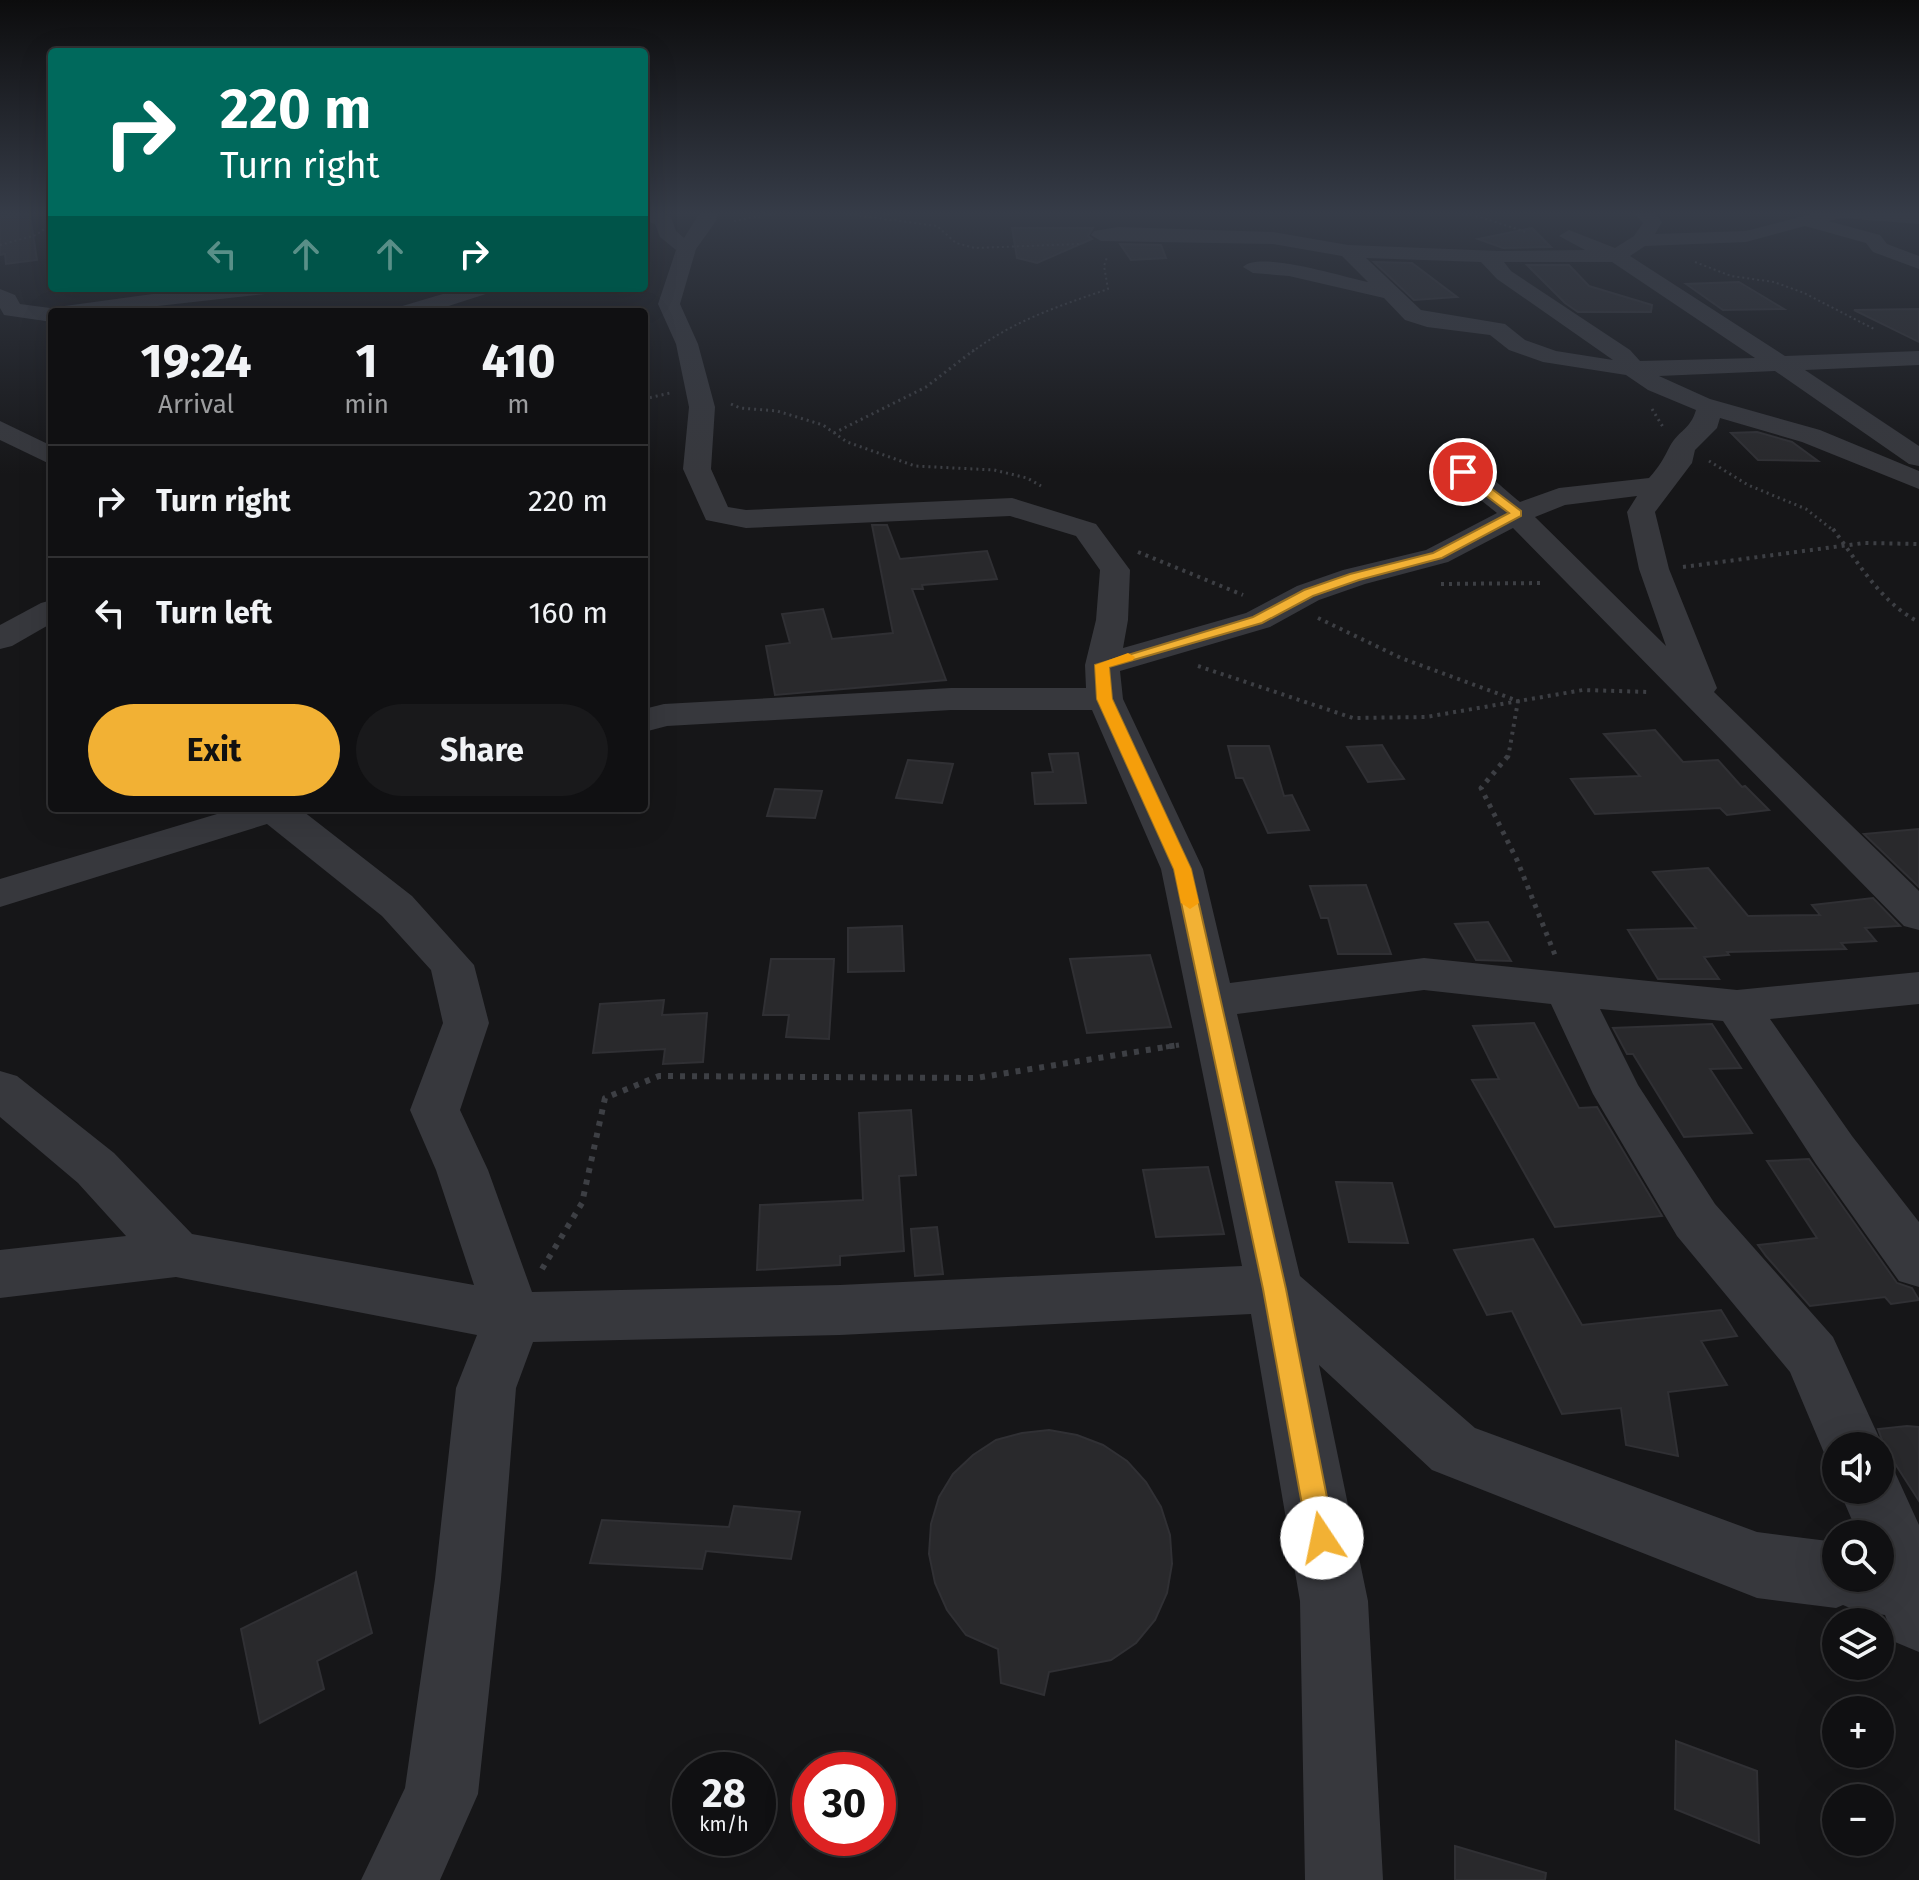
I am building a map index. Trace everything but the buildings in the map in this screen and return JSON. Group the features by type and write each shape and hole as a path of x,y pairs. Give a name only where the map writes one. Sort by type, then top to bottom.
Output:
{"street":[{"path":"5,299 12,310 48,313"},
{"path":"87,308 153,299"},
{"path":"420,308 450,299"},
{"path":"671,299 669,304 687,344 702,407 697,469 716,514 746,519 1012,507 1086,530 1115,570 1103,682 1182,869 1275,1289 1334,1601 1344,1880"},
{"path":"1397,299 1413,315 1427,320 1497,329 1517,345 1551,357 1630,368 1916,359"},
{"path":"1539,299 1622,355 1630,368 1650,384 1710,406 1810,435 1919,481"},
{"path":"1684,299 1919,458"},
{"path":"1874,329 1916,359"},
{"path":"1705,702 1649,549 1641,512 1673,465 1704,428 1710,406"},
{"path":"0,429 48,455"},
{"path":"648,720 664,715 951,699 1103,682 1153,651 1258,620 1338,607 1412,584 1432,575 1437,556 1517,514 1559,497 1673,465"},
{"path":"1463,472 1517,514 1919,916"},
{"path":"0,639 48,612"},
{"path":"0,893 266,812"},
{"path":"280,812 397,906 452,965 466,1023 435,1110 462,1170 513,1317 486,1388 468,1579 441,1794 400,1880"},
{"path":"1216,1020 1424,974 1737,1006 1919,988"},
{"path":"1567,990 1618,1094 1696,1220 1812,1355 1846,1432"},
{"path":"1737,1006 1834,1150 1919,1264"},
{"path":"0,1089 96,1168 176,1254"},
{"path":"0,1274 176,1254 513,1317 840,1310 1275,1289 1454,1449 1757,1565 1822,1573"},
{"path":"1875,1504 1902,1592"}],"path":[{"path":"834,433 926,387 997,333 1043,311 1079,299"},
{"path":"1815,299 1874,329"},
{"path":"1650,384 1649,402 1673,465 1731,472 1748,485 1806,509 1833,529 1877,588 1907,616 1919,622"},
{"path":"1153,651 1353,718 1426,717 1583,690 1665,694 1705,702"},
{"path":"513,1317 582,1203 605,1098 659,1076 976,1078 1216,1020"}],"slow traffic":[{"path":"1128,657 1102,665 1105,699 1182,869 1190,903"}],"route":[{"path":"1322,1538 1275,1289 1182,869 1105,699 1102,665 1258,620 1308,593 1354,577 1437,556 1517,514 1463,472"}]}
